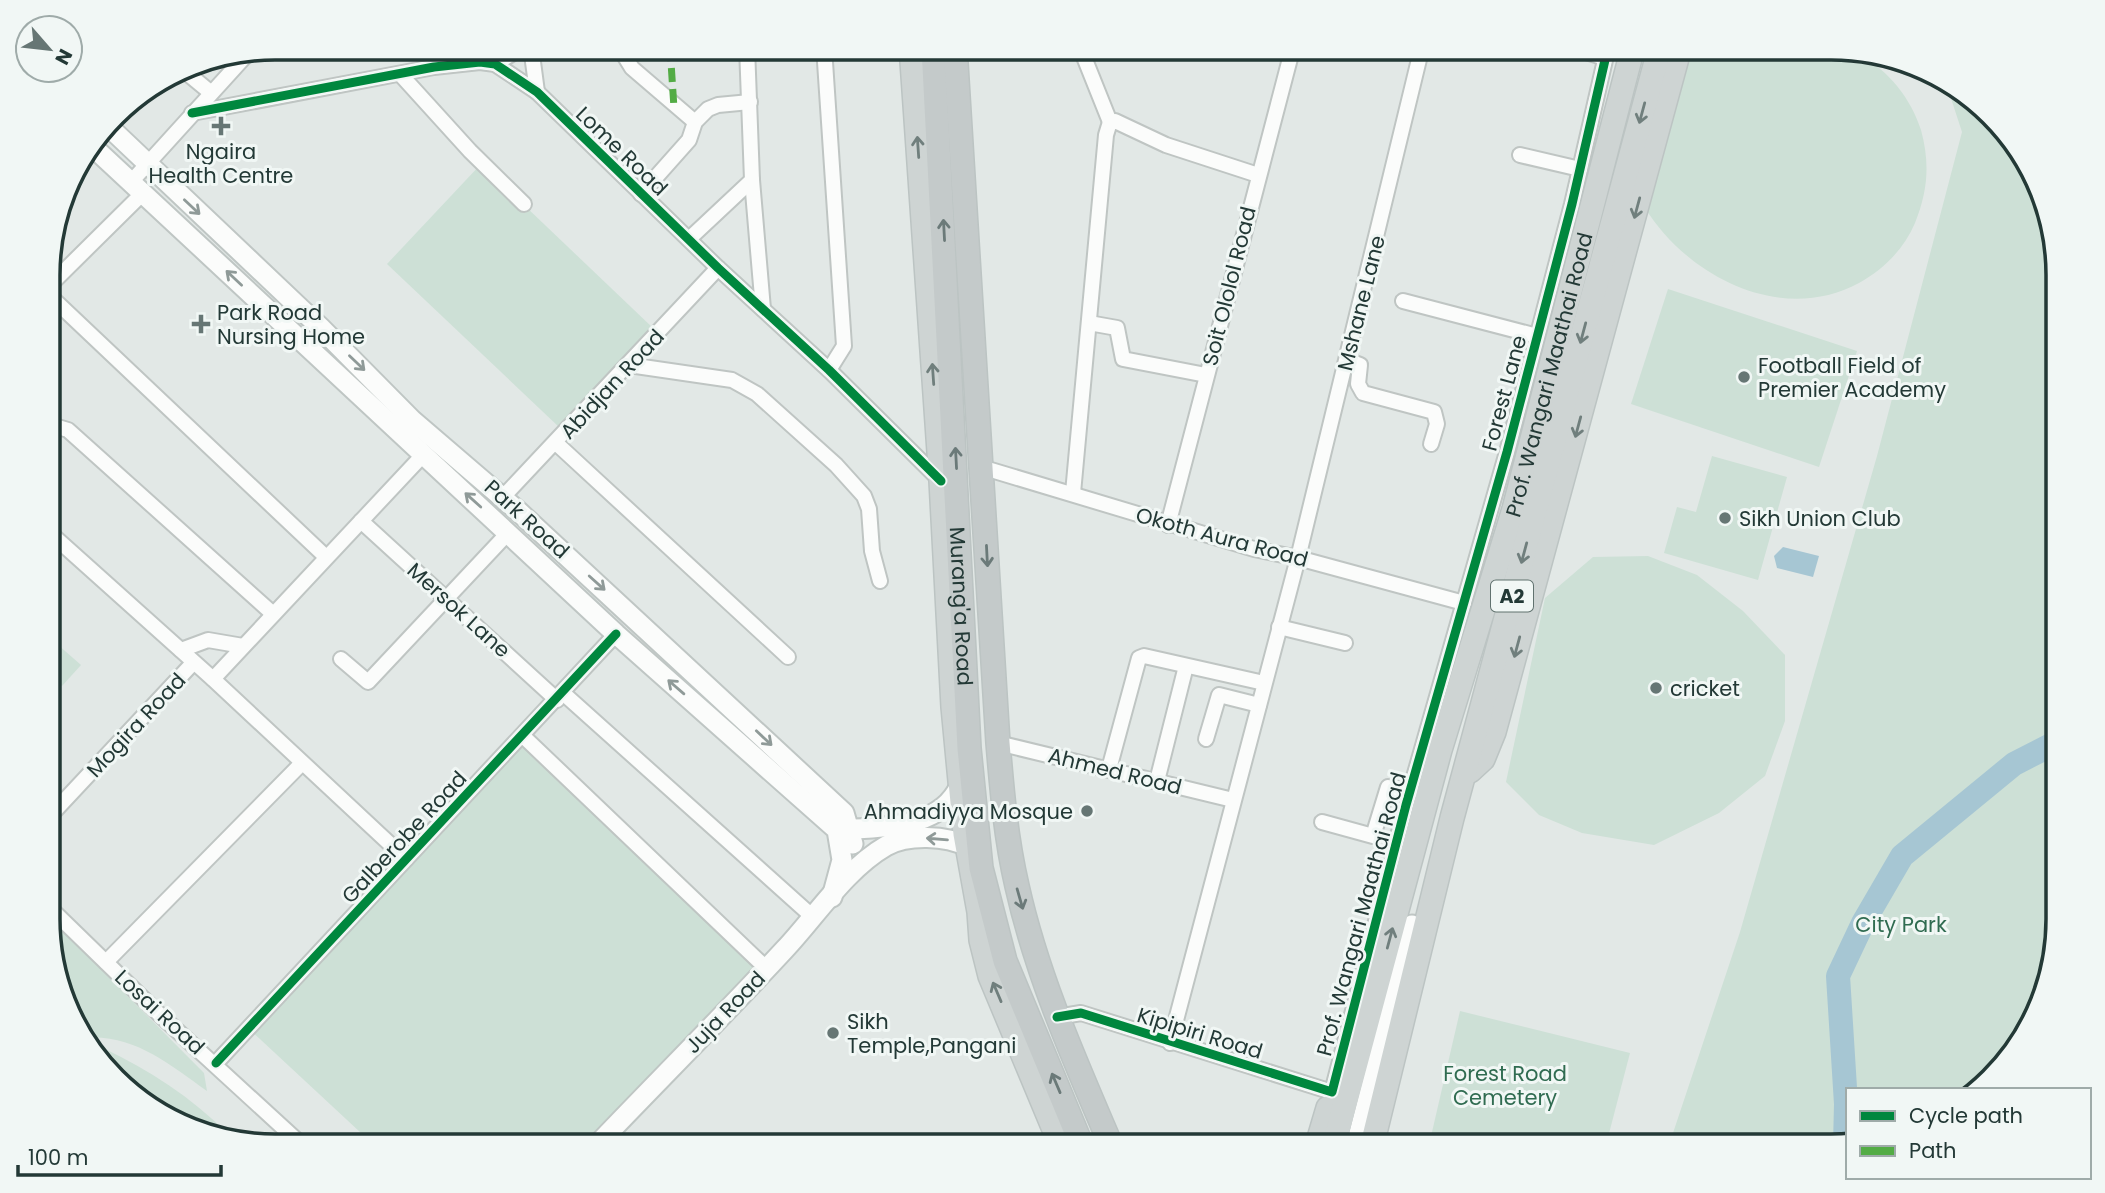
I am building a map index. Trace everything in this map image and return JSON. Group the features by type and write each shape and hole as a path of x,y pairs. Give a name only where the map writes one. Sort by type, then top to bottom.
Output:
{"highway":[{"name":"Murang'a Road","path":"934,60 978,880 1005,961 1077,1133"},
{"name":"Murang'a Road","path":"956,60 998,743 1006,832 1017,887 1058,1017 1106,1133"}],"main road":[{"name":"Murang'a Road","path":"912,60 960,785 968,847 978,880"},
{"name":"Prof. Wangari Maathai Road","path":"1337,1133 1455,705 1514,509 1630,60"},
{"name":"Prof. Wangari Maathai Road","path":"1374,1133 1462,779 1656,60"},
{"path":"1462,779 1483,759 1494,732 1676,60"},
{"name":"Park Road","path":"114,132 312,319 412,420 503,497 844,813 844,830"},
{"name":"Park Road","path":"98,152 616,634 844,830"},
{"path":"1359,1133 1412,925 1455,705"},
{"path":"844,830 889,827 921,818 949,803 960,785"},
{"path":"1412,925 1452,818"},
{"path":"844,830 854,853 851,876"},
{"path":"832,897 842,860 844,830"},
{"name":"Juja Road","path":"608,1134 767,969 851,876 887,845 904,839 950,841 968,847"},
{"path":"978,880 981,940 990,976 1056,1134"},
{"path":"1320,1133 1332,1092"}],"street":[{"path":"192,113 480,62 495,64 502,60"},
{"path":"533,60 537,92"},
{"path":"627,60 632,68 695,122"},
{"path":"748,60 752,180 763,309"},
{"path":"825,60 844,346 829,370"},
{"path":"1073,493 1106,135 1110,122 1085,60"},
{"name":"Soit Ololol Road","path":"1168,525 1289,60"},
{"name":"Mshane Lane","path":"1170,1042 1298,558 1419,60"},
{"name":"Forest Lane","path":"1425,746 1537,336 1605,60"},
{"path":"60,274 137,187 147,164 238,63"},
{"name":"Lome Road","path":"495,64 537,92 640,194 829,370 941,481"},
{"path":"401,75 470,151 524,204"},
{"path":"193,76 210,92"},
{"path":"640,194 689,140 695,122 708,109 718,105 750,102"},
{"path":"1110,122 1115,121 1166,145 1258,175"},
{"path":"1520,155 1580,169"},
{"path":"689,239 752,180"},
{"name":"Abidjan Road","path":"503,497 718,268"},
{"path":"1403,301 1537,336"},
{"path":"60,305 326,557"},
{"path":"295,335 312,319"},
{"path":"1088,323 1116,328 1123,359 1206,375"},
{"path":"1347,360 1360,365 1357,384 1363,393 1434,412 1437,418 1432,444"},
{"path":"629,365 732,380 757,394 836,465 864,496 869,509 872,551 880,581"},
{"path":"60,428 68,430 272,613"},
{"path":"556,443 788,657"},
{"path":"213,679 423,455"},
{"name":"Okoth Aura Road","path":"981,467 1073,493 1168,525 1464,603"},
{"name":"Mersok Lane","path":"361,521 814,918"},
{"path":"341,659 369,682 508,533"},
{"path":"60,542 213,679 406,859"},
{"path":"1279,627 1345,643"},
{"name":"Galberobe Road","path":"216,1063 616,634"},
{"path":"181,650 208,640 243,646"},
{"path":"1110,769 1139,658 1144,656 1264,683"},
{"name":"Mogira Road","path":"60,805 193,663"},
{"path":"1157,781 1186,666"},
{"path":"1206,738 1219,695 1259,705"},
{"path":"523,736 767,969"},
{"name":"Ahmed Road","path":"998,743 1233,800"},
{"name":"Prof. Wangari Maathai Road","path":"1332,1092 1397,842 1425,746"},
{"path":"106,962 302,763"},
{"path":"1373,836 1388,788 1411,792"},
{"path":"1322,822 1397,842"},
{"name":"Losai Road","path":"60,918 290,1134"},
{"name":"Kipipiri Road","path":"1058,1017 1081,1013 1332,1092"}],"green space":[{"path":"1687,60 1831,60 1874,64 1898,86 1921,130 1926,154 1925,188 1910,232 1899,250 1877,271 1859,283 1829,295 1799,299 1769,296 1739,287 1711,273 1686,255 1663,233 1645,208"},
{"name":"City Park","path":"1950,97 1992,133 2023,179 2034,205 2045,260 2045,933 2034,988 2009,1038 1992,1060 1962,1088 1846,1088 1846,1133 1673,1133 1740,932 1877,456 1962,132"},
{"path":"481,164 653,328 560,428 387,264"},
{"name":"Football Field of Premier Academy","path":"1668,289 1857,351 1819,467 1631,404"},
{"name":"Sikh Union Club","path":"1712,456 1787,477 1758,580 1664,553 1677,507 1696,512"},
{"name":"cricket","path":"1648,556 1697,575 1743,611 1785,655 1785,721 1765,776 1719,813 1654,845 1582,833 1539,815 1506,782 1545,598 1593,557"},
{"path":"60,647 81,665 62,686 60,684"},
{"path":"523,736 767,969 608,1134 362,1134 248,1028"},
{"path":"60,928 204,1073 207,1091 149,1052 118,1040 96,1038 76,1001 61,947"},
{"name":"Forest Road Cemetery","path":"1460,1011 1630,1053 1609,1133 1432,1133"},
{"path":"103,1048 169,1085 219,1126 167,1105 122,1071"}],"water":[{"path":"1783,547 1819,556 1813,577 1777,568 1774,556"}],"waterway":[{"path":"1846,1104 1838,976 1863,923 1902,856 2014,764 2045,748"},
{"path":"1845,1133 1846,1104"}],"marked path":[{"path":"671,60 674,108"}],"cycle path":[{"path":"1057,1017 1081,1013 1332,1092 1406,805 1507,452 1572,204 1605,60"},
{"path":"192,113 434,67 480,62 495,64 537,92 718,268 829,370 941,481"},
{"path":"216,1063 616,634"}],"place":[{"name":"Ngaira Health Centre","path":"221,126"},
{"name":"Park Road Nursing Home","path":"201,324"},
{"name":"Football Field of Premier Academy","path":"1744,377"},
{"name":"Sikh Union Club","path":"1725,518"},
{"name":"cricket","path":"1656,688"},
{"name":"Ahmadiyya Mosque","path":"1087,811"},
{"name":"Sikh Temple,Pangani","path":"833,1033"}]}
